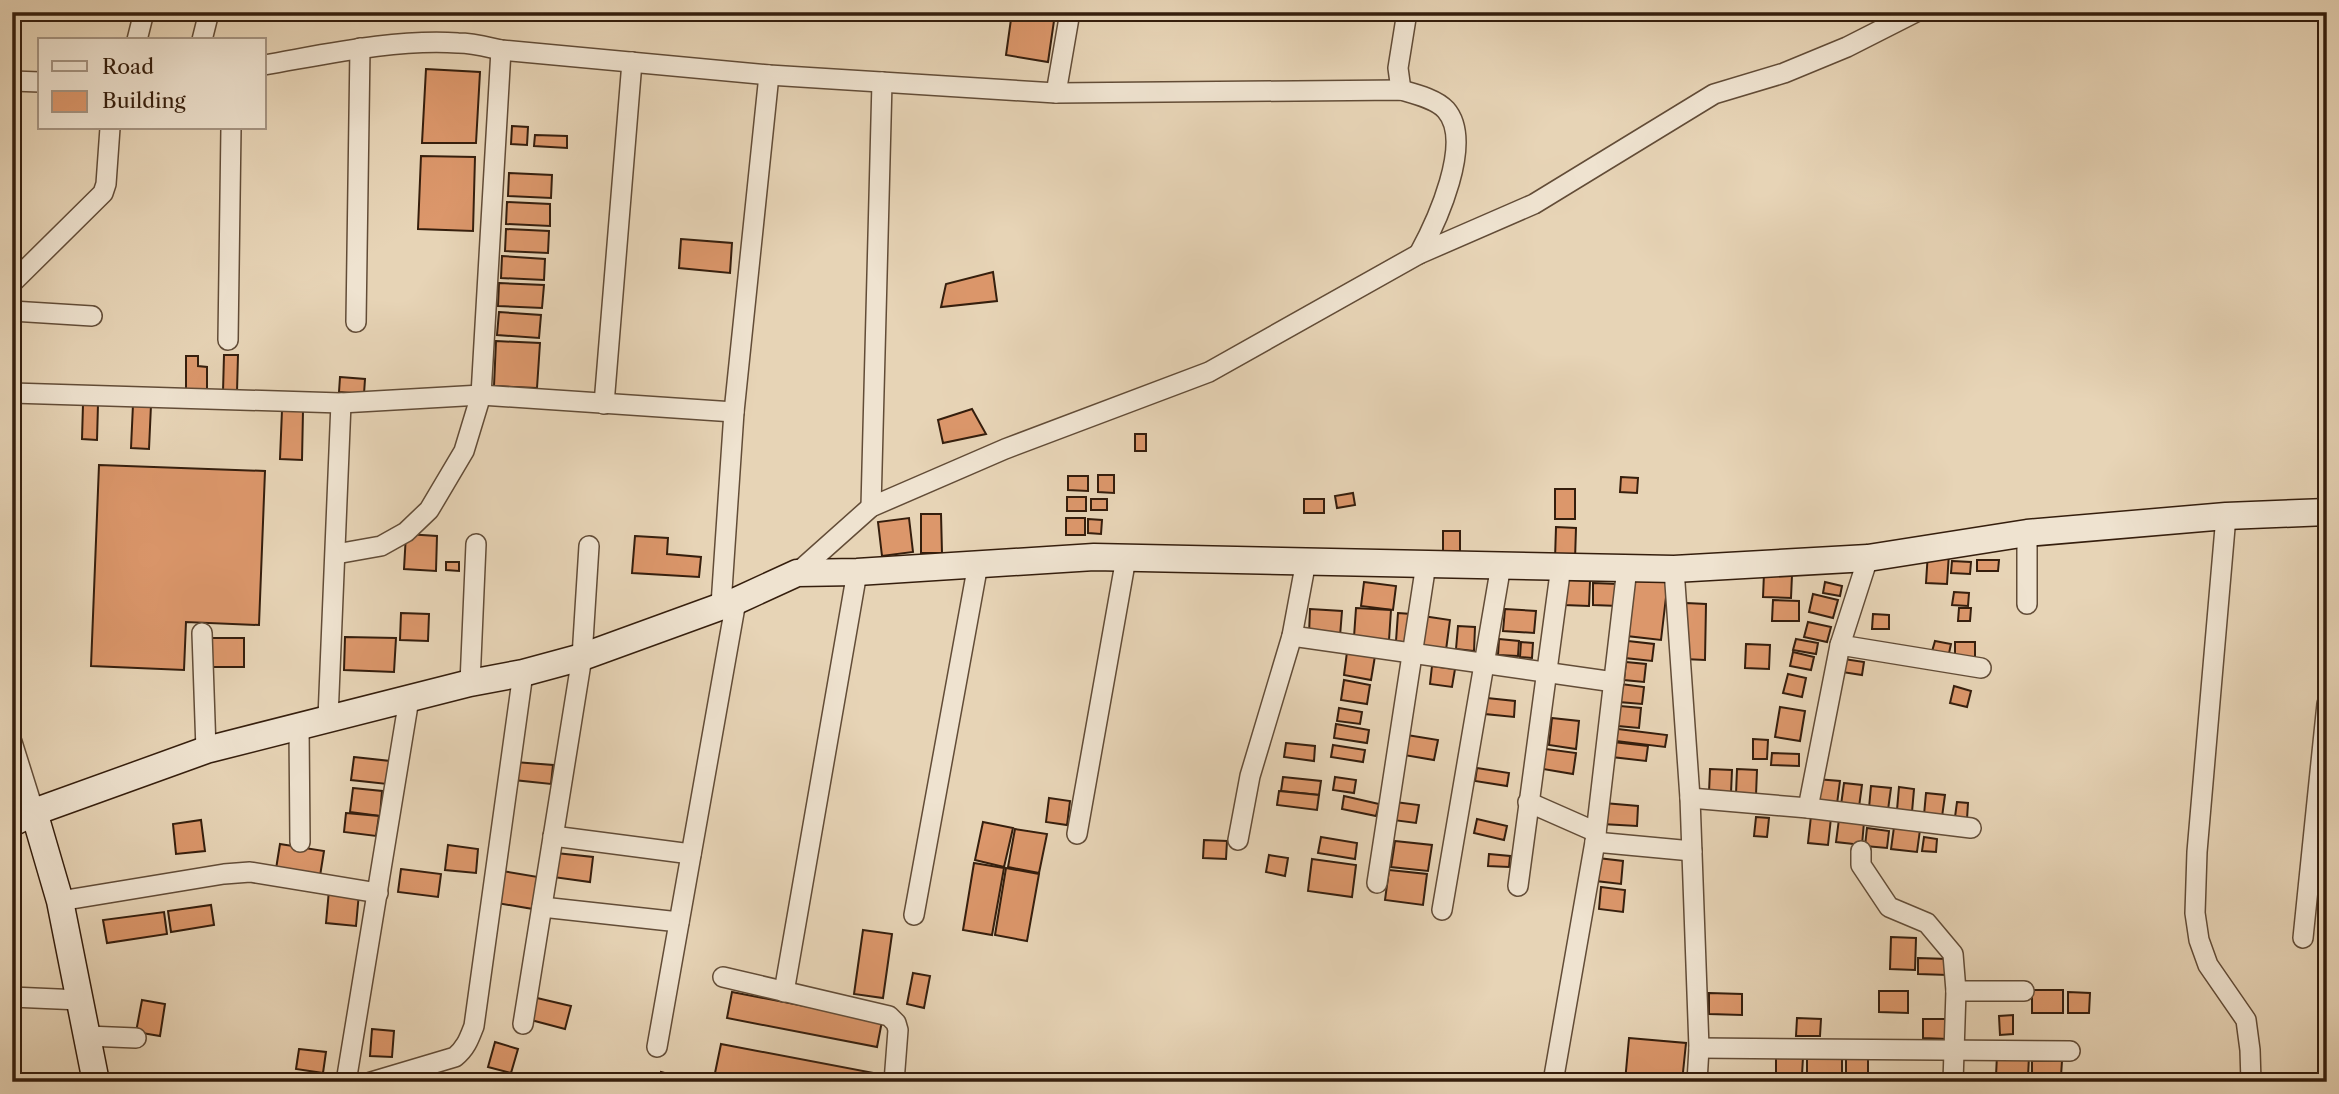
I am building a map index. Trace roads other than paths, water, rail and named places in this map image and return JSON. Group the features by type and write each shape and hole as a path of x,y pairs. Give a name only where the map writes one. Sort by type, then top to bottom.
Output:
{"street":[{"path":"138,38 144,12"},
{"path":"202,38 209,12"},
{"path":"1056,93 1070,12"},
{"path":"1401,90 1398,68 1407,12"},
{"path":"23,818 206,750 582,657 729,603 797,573 872,507 1005,449 1209,372 1419,254 1534,204 1714,94 1784,73 1847,47 1916,12"},
{"path":"266,65 360,48 438,42 769,75 1056,93 1401,90 1446,109 1455,143 1456,158 1443,208 1419,254"},
{"path":"356,322 360,48"},
{"path":"336,554 381,546 406,532 429,510 464,451 481,395 501,50"},
{"path":"604,404 632,62"},
{"path":"657,1047 691,854 729,603 734,412 769,75"},
{"path":"12,81 38,82"},
{"path":"872,507 881,82"},
{"path":"12,283 103,193 110,130"},
{"path":"228,340 231,130"},
{"path":"12,311 92,316"},
{"path":"12,393 341,403 481,395 734,412"},
{"path":"328,718 341,403"},
{"path":"797,573 857,572 1094,557 1674,569 1868,558 2027,533 2226,516 2327,512"},
{"path":"2226,516 2196,852 2195,913 2199,940 2208,965 2246,1020 2251,1082"},
{"path":"2027,533 2027,604"},
{"path":"470,683 476,544"},
{"path":"523,1024 582,657 589,546"},
{"path":"1077,834 1126,558"},
{"path":"1808,808 1840,645 1868,558"},
{"path":"1238,840 1250,776 1292,636 1306,561"},
{"path":"914,915 978,564"},
{"path":"1377,883 1426,564"},
{"path":"1442,910 1501,565"},
{"path":"1518,886 1561,566"},
{"path":"1553,1082 1596,837 1627,568"},
{"path":"1674,569 1690,798 1699,1048 1697,1082"},
{"path":"784,992 857,572"},
{"path":"202,633 206,750"},
{"path":"1292,636 1614,682"},
{"path":"1840,645 1981,668"},
{"path":"371,1082 455,1057 464,1050 470,1038 474,1026 523,673"},
{"path":"346,1082 409,699"},
{"path":"2303,938 2327,704"},
{"path":"299,726 300,842"},
{"path":"12,742 23,818 60,901 96,1082"},
{"path":"1690,798 1808,808 1971,828"},
{"path":"1528,802 1596,837 1692,851"},
{"path":"553,836 691,854"},
{"path":"1861,852 1861,865 1889,907 1927,923 1953,954 1956,991 1953,1082"},
{"path":"60,901 250,872 378,893"},
{"path":"542,907 679,922"},
{"path":"723,977 889,1016 896,1023 898,1030 897,1081"},
{"path":"1956,991 2024,991"},
{"path":"12,997 80,1000"},
{"path":"87,1035 136,1038"},
{"path":"1699,1048 2070,1051"}]}
